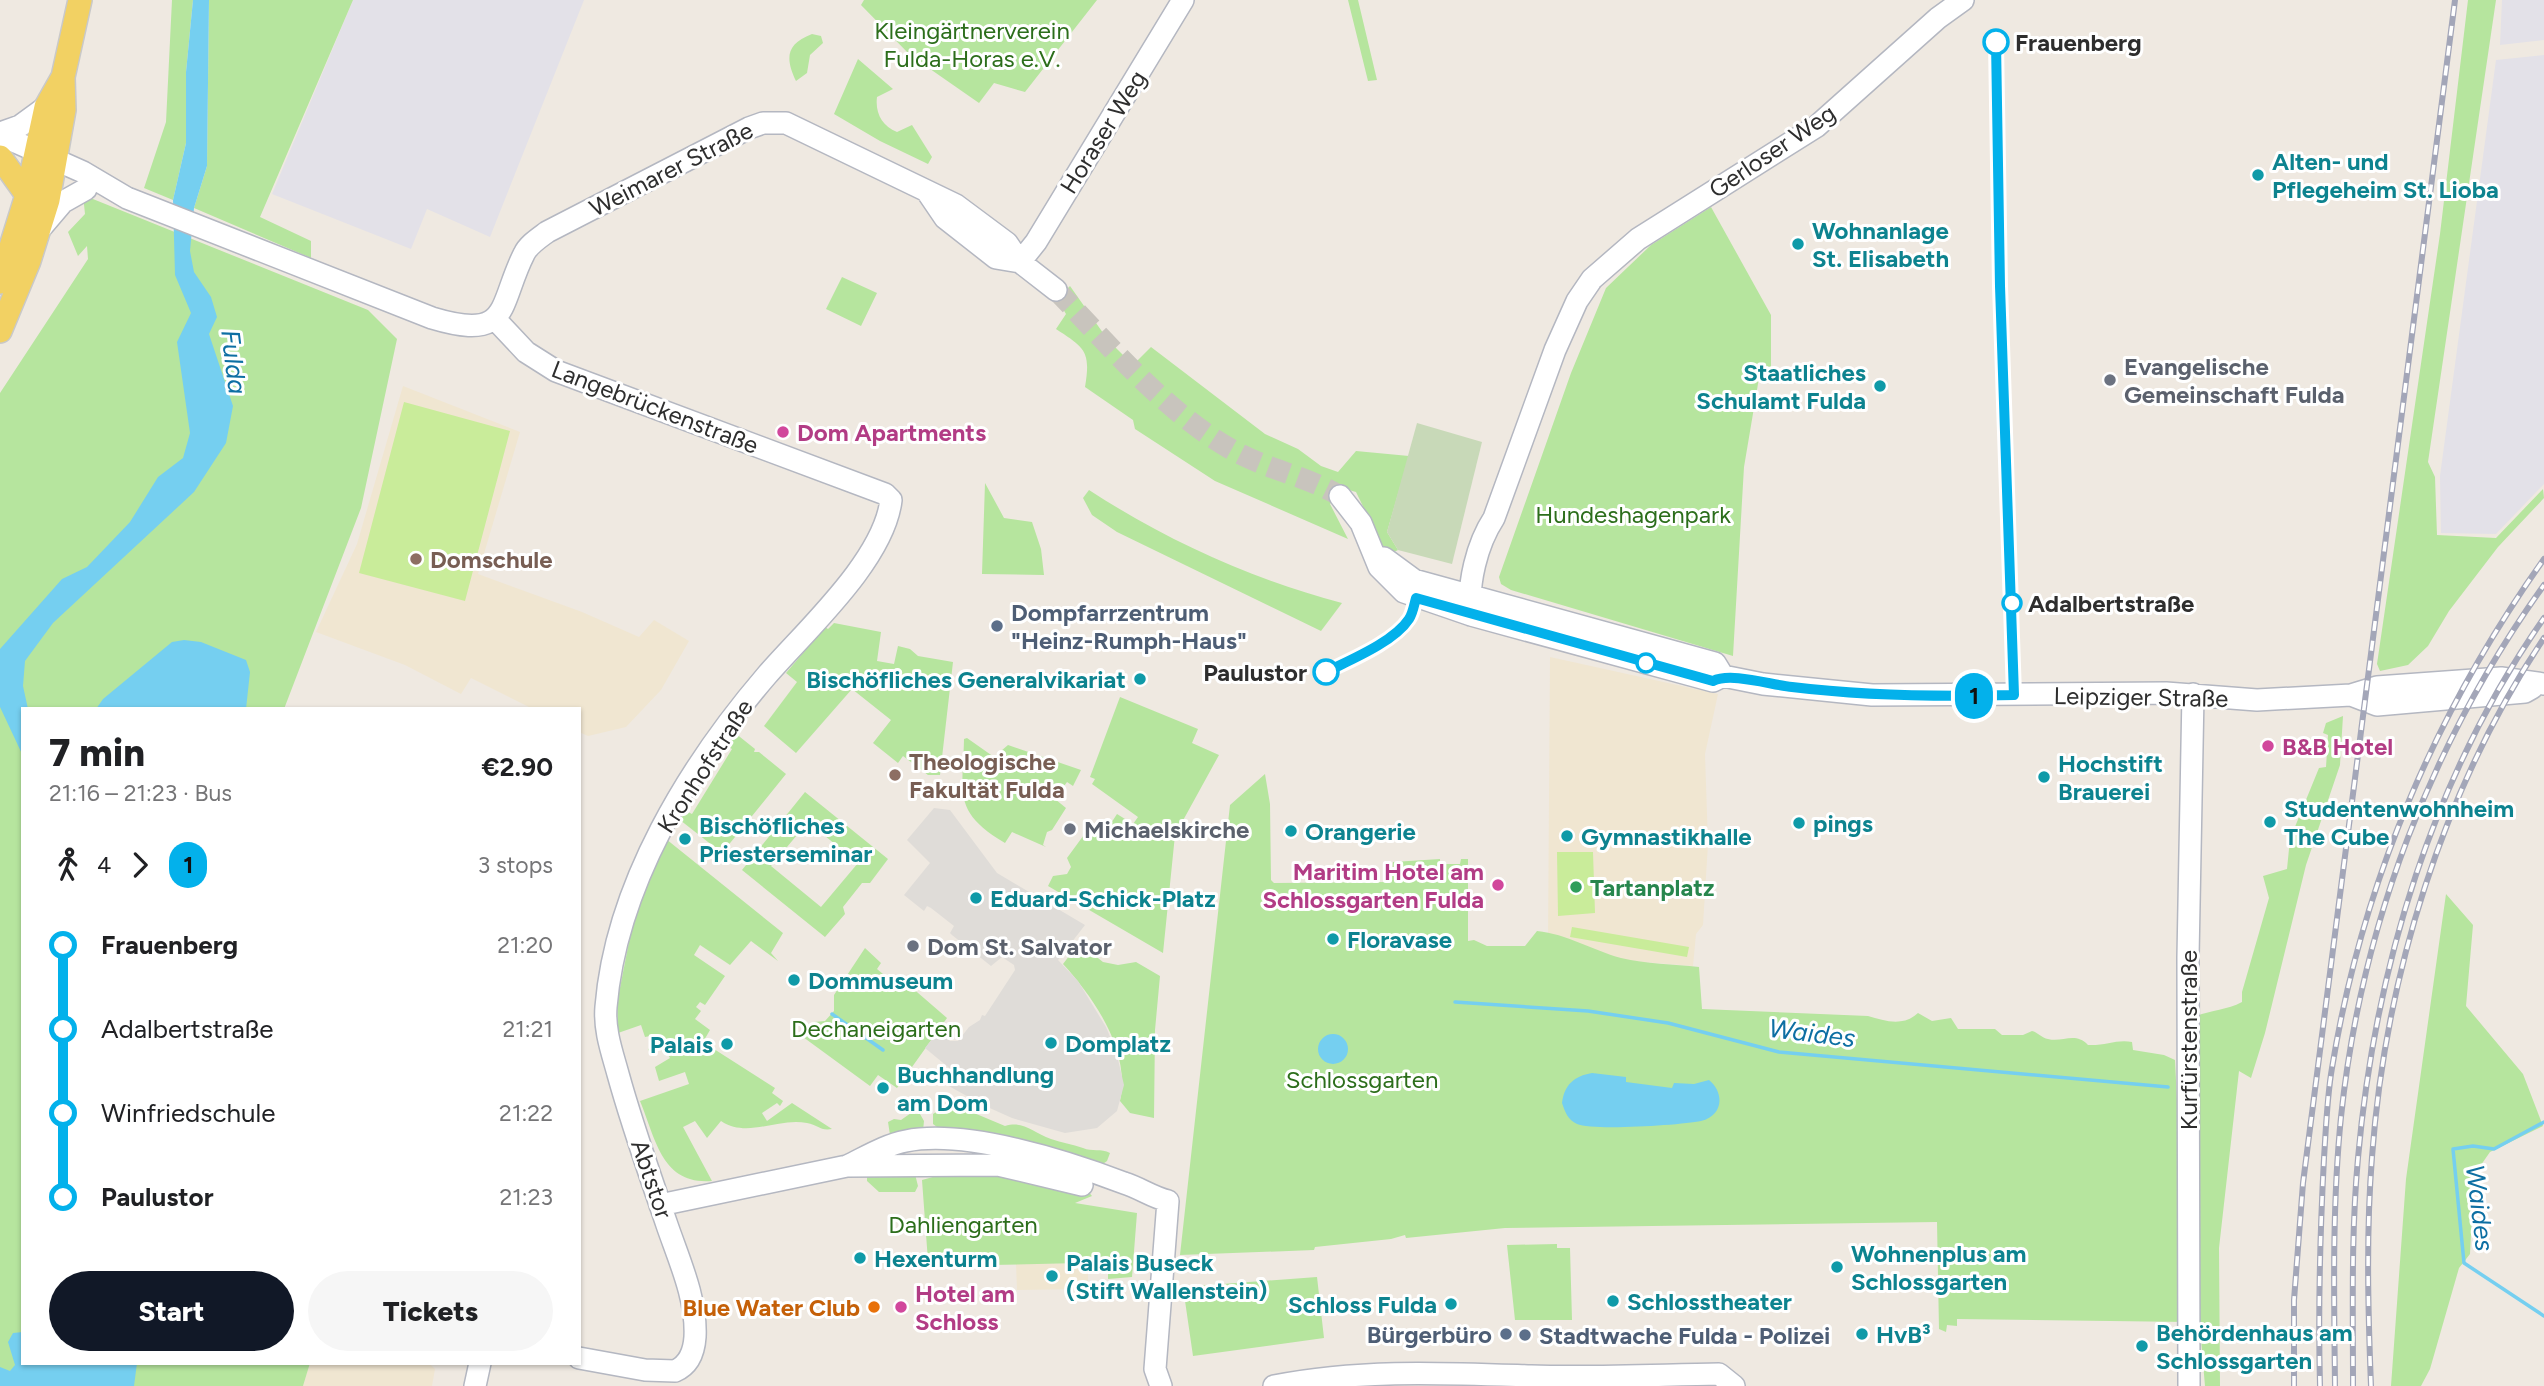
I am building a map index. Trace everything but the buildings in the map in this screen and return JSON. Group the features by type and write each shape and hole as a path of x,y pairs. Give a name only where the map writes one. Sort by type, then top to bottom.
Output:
{"main road":[{"path":"0,282 27,195 45,163 64,110 63,77 80,0"},
{"name":"Horaser Weg","path":"1020,262 1037,242 1183,0"},
{"name":"Gerloser Weg","path":"1474,603 1495,537 1494,518 1555,350 1577,302 1595,276 1638,239 1817,126 1938,18 1963,0"},
{"path":"0,134 20,126 46,107 63,77"},
{"path":"0,331 18,293 40,229 46,107"},
{"name":"Weimarer Straße","path":"495,318 505,307 525,251 547,232 763,123 786,122 799,127 956,205 1007,243 1020,262 1056,290"},
{"path":"0,134 86,189 122,196"},
{"path":"0,150 83,172 122,196 443,321 482,323 495,318"},
{"path":"0,157 27,195"},
{"path":"40,229 63,202 86,189"},
{"name":"Langebrückenstraße","path":"495,318 526,352 556,371 885,494 891,500"},
{"path":"1340,496 1355,514 1374,550"},
{"name":"Kronhofstraße","path":"607,995 631,890 675,808 734,715 861,568 891,500"},
{"name":"Leipziger Straße","path":"1374,550 1379,568 1404,592 1474,603"},
{"name":"Leipziger Straße","path":"1374,550 1415,580 1474,603 1713,681 1723,676 1762,684 1872,695 2193,694 2257,700 2351,695 2378,687 2501,678 2542,684"},
{"name":"Kurfürstenstraße","path":"2189,1386 2188,957 2193,694"},
{"name":"Abtstor","path":"581,1358 669,1372 678,1370 687,1363 695,1336 693,1311 626,1103 609,1041 605,1017 607,995"},
{"path":"660,1205 847,1166 998,1165 1123,1196 1161,1199 1155,1369 1161,1386"},
{"path":"475,1386 480,1365"},
{"path":"1274,1386 1350,1374 1436,1372 1533,1376 1719,1374 1734,1386"}],"shaded area":[{"path":"353,0 584,0 490,237 427,209 411,249 272,194"},
{"path":"2502,0 2544,0 2544,40 2500,45"},
{"path":"2544,55 2544,484 2496,534 2441,533 2440,476 2496,60"},
{"name":"Domschule","path":"403,386 520,432 478,574 582,612 639,637 654,620 689,641 661,690 626,727 588,736 581,733 581,707 529,707 471,678 461,694 405,665 316,632 357,544"},
{"path":"1550,657 1718,694 1705,754 1708,844 1703,925 1696,934 1693,966 1555,955 1548,942"},
{"path":"934,808 950,810 997,873 1085,925 1058,960 1078,981 1106,1027 1116,1051 1124,1085 1117,1111 1097,1128 1065,1133 1012,1118 983,1105 947,1085 952,1077 959,1076 925,1048 939,1030 950,1041 958,1041 969,1027 980,1020 982,1015 985,1016 1015,970 1014,965 1002,957 991,966 950,933 954,926 931,908 927,906 924,911 904,895 930,863 907,840"},
{"name":"Palais Buseck (Stift Wallenstein)","path":"1081,1263 1088,1266 1088,1286 1082,1289 1017,1290 1016,1264"},
{"path":"309,1365 431,1365 435,1369 432,1386 303,1386"}],"green space":[{"path":"172,0 193,0 186,72 186,143 173,200 144,188 166,122"},
{"path":"209,0 353,0 260,217 311,241 311,258 194,208 207,166"},
{"name":"Kleingärtnerverein Fulda-Horas e.V.","path":"864,0 1097,0 1025,92 994,83 979,103 910,55 861,5"},
{"path":"1348,0 1358,0 1377,80 1368,81"},
{"path":"2468,0 2496,0 2428,462 2435,477 2437,535 2496,538 2543,489 2544,498 2498,547 2449,611 2428,646 2408,665 2380,671 2377,664 2440,234"},
{"path":"812,34 821,36 823,43 810,55 807,73 796,81 790,65 790,53 797,42"},
{"path":"858,59 893,89 877,97 881,118 897,132 912,125 932,157 928,164 880,141 834,114"},
{"path":"83,195 368,310 397,339 361,508 285,707 21,707 21,1365 309,1365 303,1386 0,1386 0,393 88,259 87,246 78,256 68,232 85,214"},
{"name":"Hundeshagenpark","path":"1711,207 1771,315 1771,367 1761,366 1744,467 1733,656 1511,590 1501,584 1499,577 1571,373 1606,288 1651,245"},
{"path":"842,277 877,293 861,326 826,309"},
{"path":"1070,286 1108,340 1133,365 1151,347 1265,434 1298,449 1321,466 1338,472 1356,451 1409,456 1387,532 1398,550 1390,554 1385,551 1356,492 1342,488 1330,504 1348,539 1215,481 1135,429 1133,420 1085,387 1087,365 1084,352 1074,341 1056,329 1066,314 1057,299"},
{"path":"404,402 510,431 465,601 359,573"},
{"path":"1417,423 1482,442 1452,564 1398,550 1387,532"},
{"path":"985,483 1004,518 1032,522 1041,549 1044,575 982,574"},
{"path":"1089,490 1148,526 1211,557 1276,583 1342,603 1321,631 1117,532 1092,515 1083,498"},
{"path":"834,623 881,632 877,661 894,664 898,646 910,649 918,656 953,662 940,775 928,775 903,756 898,763 873,743 891,720 852,689 796,753 764,726 797,682 786,673 825,627 828,629"},
{"path":"1120,697 1198,729 1192,743 1219,755 1175,835 1163,953 1048,886 1053,876 1067,874 1071,867 1067,858 1089,828 1102,837 1117,814 1133,824 1138,817 1092,784 1095,779 1090,777"},
{"path":"2343,716 2340,765 2306,865 2265,1033 2251,1078 2239,1071 2219,1248 2220,1386 2205,1386 2199,1316 2196,1016 2242,1002 2242,992 2269,898 2263,876 2287,869 2290,839 2319,768 2326,767 2328,735 2323,733 2326,723"},
{"path":"735,733 755,749 754,752 759,752 786,774 722,853 680,820 686,811 692,814 732,749 727,746"},
{"path":"967,738 994,757 1008,745 1081,770 1073,786 1067,782 1055,799 1066,808 1052,830 1047,832 1043,845 1046,847 1012,832 1005,843 988,832 968,811 963,788 964,739"},
{"name":"Schlossgarten","path":"1265,774 1270,804 1271,880 1274,883 1391,882 1393,862 1440,859 1440,864 1460,864 1461,859 1468,859 1468,941 1474,940 1487,946 1525,946 1537,931 1559,935 1621,958 1699,967 1702,1009 1868,1016 1894,1022 1906,1020 1918,1013 1932,1021 1951,1018 1958,1029 1995,1029 2002,1035 2023,1035 2032,1031 2048,1039 2073,1038 2088,1045 2132,1042 2133,1050 2164,1055 2175,1060 2188,1322 1957,1319 1957,1326 1947,1325 1946,1332 1939,1329 1937,1222 1505,1228 1406,1238 1405,1235 1391,1239 1315,1247 1314,1250 1180,1255 1230,805"},
{"path":"805,792 888,859 870,883 862,883 843,907 845,914 825,937 742,870","holes":["808,822 858,863 821,907 771,866"]},
{"path":"666,839 783,933 771,953 778,961 751,941 730,965 700,945 694,955 725,976 705,1005 700,1002 696,1007 701,1011 695,1019 710,1030 703,1042 775,1088 772,1093 783,1101 780,1106 777,1103 762,1113 767,1121 792,1103 832,1129 796,1122 742,1128 721,1121 707,1138 695,1121 683,1127 712,1181 682,1176 671,1168 657,1145 640,1101 689,1084 685,1072 659,1081 655,1067 670,1058 663,1047 650,1054 648,1049 653,1047 650,1036 645,1037 641,1025 618,1033 617,1003 639,891"},
{"name":"Tartanplatz","path":"1557,852 1593,852 1595,913 1558,916"},
{"path":"2446,894 2473,925 2466,1006 2523,1074 2543,1126 2490,1152 2474,1175 2470,1254 2459,1268 2430,1369 2421,1386 2391,1386 2406,1179"},
{"path":"1572,927 1689,947 1687,957 1570,937"},
{"path":"1079,943 1103,962 1118,965 1136,962 1160,976 1155,1030 1154,1118 1130,1113 1120,1101 1120,1064 1108,1027 1087,993 1063,964"},
{"name":"Dechaneigarten","path":"865,948 881,963 877,969 901,989 910,986 947,1018 897,1088 878,1075 870,1086 803,1037 814,1022 825,1021 834,1011 834,995"},
{"path":"945,1106 974,1113 1005,1126 1023,1126 1059,1142 1110,1153 1107,1161 1093,1171 941,1130 933,1124 933,1114"},
{"path":"911,1113 920,1114 924,1121 923,1131 890,1135 888,1122 901,1120"},
{"name":"Dahliengarten","path":"951,1168 1086,1189 1092,1196 1075,1203 1137,1213 1132,1277 1108,1279 1108,1262 1082,1266 1081,1263 991,1265 988,1262 928,1261 922,1180 940,1175"},
{"path":"867,1171 915,1174 918,1186 915,1192 879,1192 867,1181"},
{"path":"1557,1244 1557,1248 1570,1248 1572,1320 1515,1320 1507,1245"},
{"path":"1317,1277 1324,1338 1193,1356 1183,1287"}],"water":[{"path":"193,0 209,0 207,166 194,208 190,251 194,272 211,297 217,317 209,334 233,406 226,443 194,492 53,623 25,661 23,686 28,707 21,707 21,752 0,707 0,649 62,579 87,567 130,522 158,477 183,458 190,433 177,342 191,313 175,275 173,200 186,143 186,72"},
{"path":"172,642 201,642 246,660 250,672 246,707 97,707 103,699"},
{"path":"1333,1034 1344,1038 1348,1049 1344,1060 1333,1064 1322,1060 1318,1049 1322,1038"},
{"path":"1592,1073 1626,1077 1626,1082 1672,1088 1674,1083 1694,1084 1709,1080 1718,1091 1719,1104 1714,1114 1691,1123 1618,1127 1577,1124 1566,1113 1563,1097 1571,1082"},
{"path":"21,1332 21,1365 137,1365 134,1386 0,1386 0,1367 10,1371 15,1365 8,1342 13,1333"}],"waterway":[{"name":"Waides","path":"1455,1002 1588,1011 1668,1023 1779,1052 2168,1087"},
{"path":"832,1014 883,1050"},
{"name":"Waides","path":"2544,1122 2494,1149 2473,1146 2453,1149 2464,1263 2544,1316"}],"tunnel":[{"path":"1056,290 1141,378 1211,437 1249,458 1340,496"}],"railway":[{"path":"2294,1386 2294,1300 2303,1183 2455,0"},
{"path":"2320,1386 2320,1243 2328,1101 2345,999 2363,932 2384,866 2437,738 2505,617 2544,559"},
{"path":"2335,1386 2334,1251 2338,1150 2351,1045 2365,975 2384,905 2436,771 2468,707 2504,645 2544,585"},
{"path":"2353,1386 2353,1243 2358,1158 2366,1086 2395,945 2441,808 2470,742 2505,679 2544,618"},
{"path":"2371,1386 2369,1214 2379,1089 2390,1021 2425,887 2449,821 2476,757 2508,696 2544,638"}],"bus line":[{"name":"1","path":"1326,672 1367,652 1396,631 1408,620 1416,598 1713,681 1723,676 1762,684 1872,695 2014,695 2000,286 1996,42"}],"place":[{"name":"Frauenberg","path":"1996,42"},
{"name":"Alten- und Pflegeheim St. Lioba","path":"2258,175"},
{"name":"Wohnanlage St. Elisabeth","path":"1798,244"},
{"name":"Evangelische Gemeinschaft Fulda","path":"2110,380"},
{"name":"Staatliches Schulamt Fulda","path":"1880,386"},
{"name":"Dom Apartments","path":"783,432"},
{"name":"Domschule","path":"416,559"},
{"name":"Adalbertstraße","path":"2012,603"},
{"name":"Dompfarrzentrum \"Heinz-Rumph-Haus\"","path":"997,626"},
{"name":"Paulustor","path":"1326,672"},
{"name":"Bischöfliches Generalvikariat","path":"1140,679"},
{"name":"B&B Hotel","path":"2268,746"},
{"name":"Theologische Fakultät Fulda","path":"895,775"},
{"name":"Hochstift Brauerei","path":"2044,777"},
{"name":"Studentenwohnheim The Cube","path":"2270,822"},
{"name":"pings","path":"1799,823"},
{"name":"Michaelskirche","path":"1070,829"},
{"name":"Orangerie","path":"1291,831"},
{"name":"Gymnastikhalle","path":"1567,836"},
{"name":"Bischöfliches Priesterseminar","path":"685,839"},
{"name":"Maritim Hotel am Schlossgarten Fulda","path":"1498,885"},
{"name":"Tartanplatz","path":"1576,887"},
{"name":"Eduard-Schick-Platz","path":"976,898"},
{"name":"Floravase","path":"1333,939"},
{"name":"Dom St. Salvator","path":"913,946"},
{"name":"Dommuseum","path":"794,980"},
{"name":"Domplatz","path":"1051,1043"},
{"name":"Palais","path":"727,1044"},
{"name":"Buchhandlung am Dom","path":"883,1088"},
{"name":"Hexenturm","path":"860,1258"},
{"name":"Wohnenplus am Schlossgarten","path":"1837,1267"},
{"name":"Palais Buseck (Stift Wallenstein)","path":"1052,1276"},
{"name":"Schlosstheater","path":"1613,1301"},
{"name":"Schloss Fulda","path":"1451,1304"},
{"name":"Blue Water Club","path":"874,1307"},
{"name":"Hotel am Schloss","path":"901,1307"},
{"name":"Bürgerbüro","path":"1506,1334"},
{"name":"HvB³","path":"1862,1334"},
{"name":"Stadtwache Fulda - Polizei","path":"1525,1335"},
{"name":"Behördenhaus am Schlossgarten","path":"2142,1346"}],"water label":[{"name":"Fulda","path":"234,362"}]}
